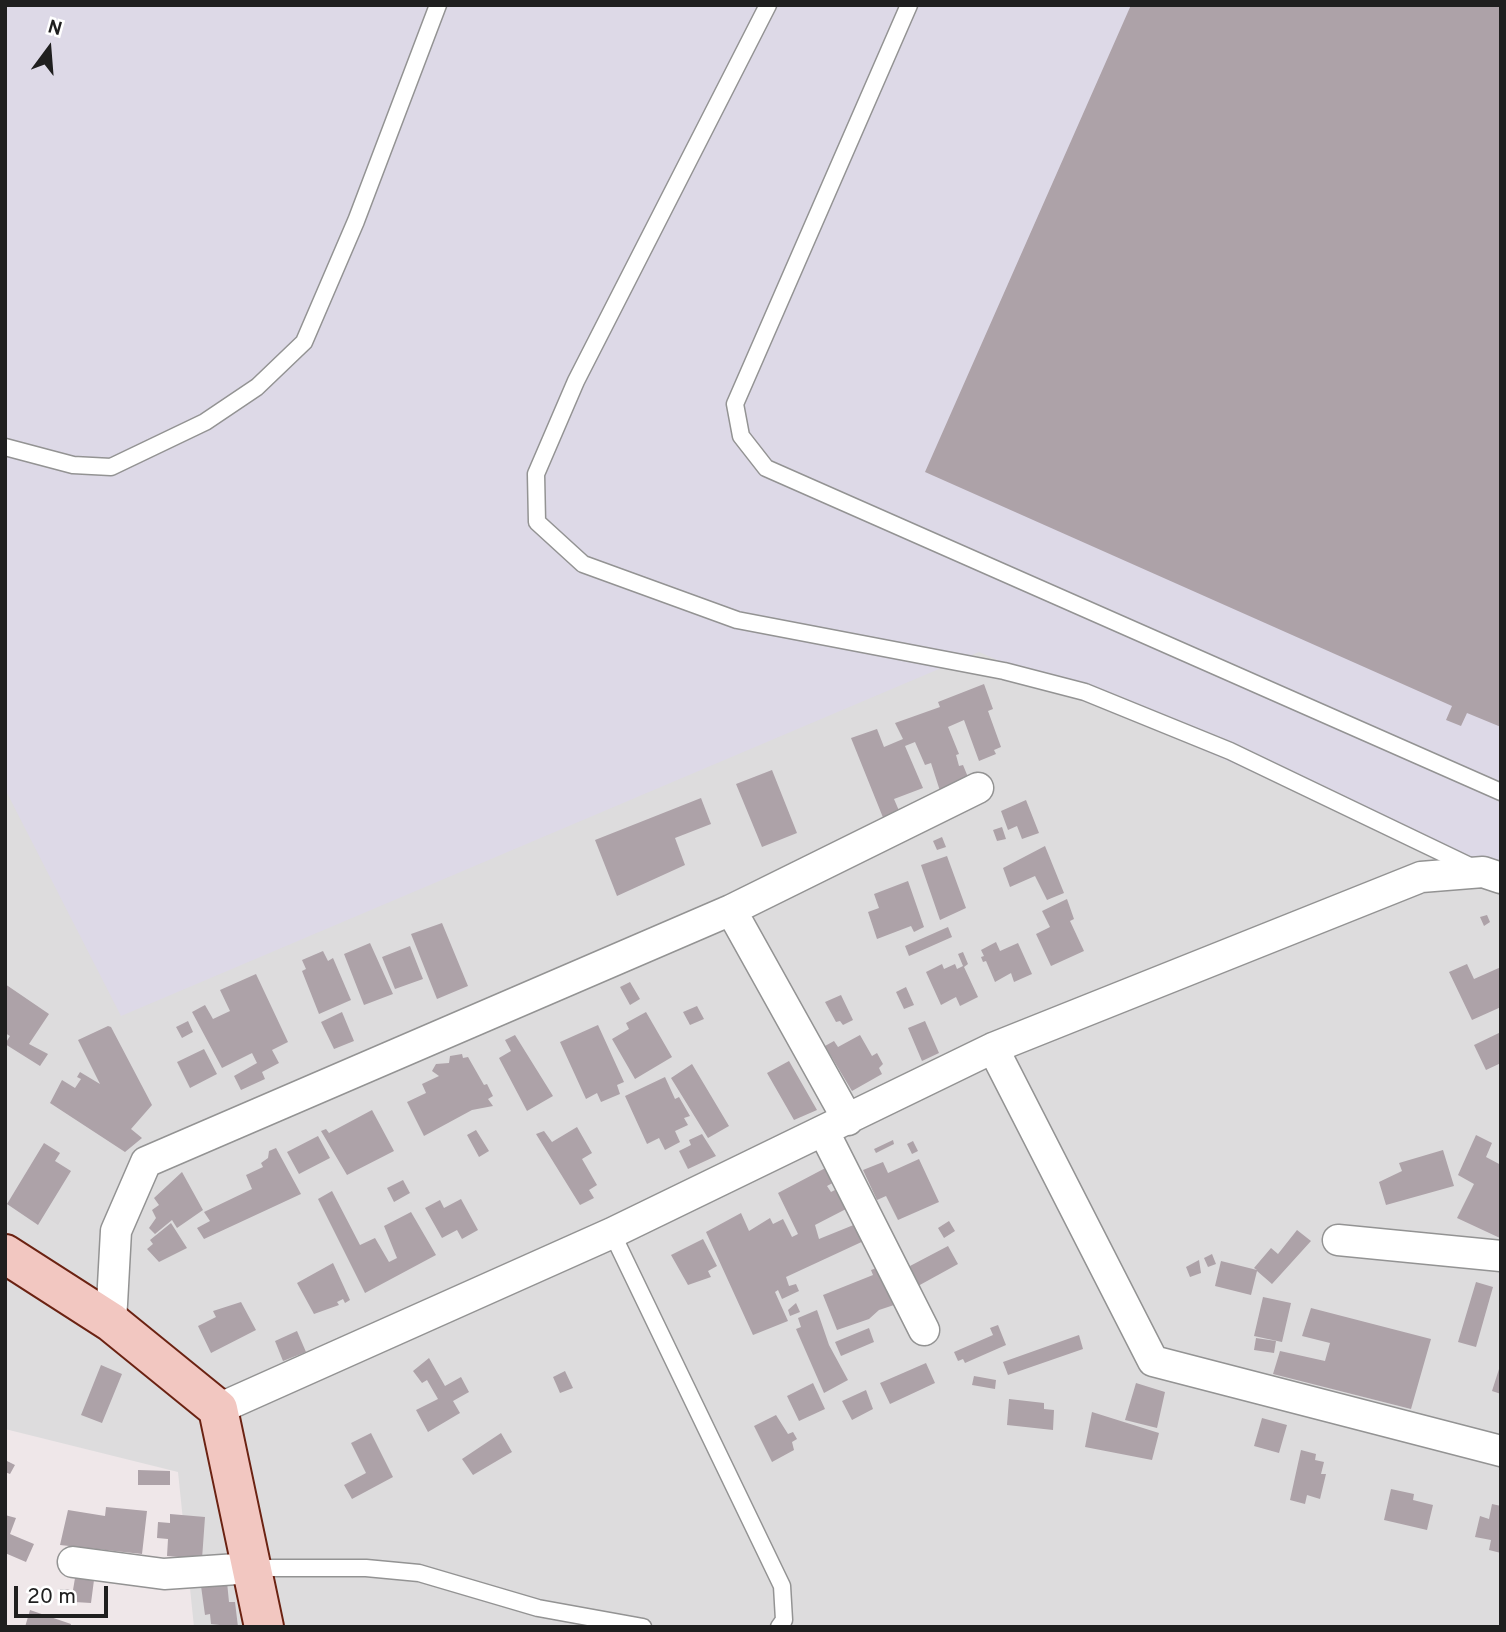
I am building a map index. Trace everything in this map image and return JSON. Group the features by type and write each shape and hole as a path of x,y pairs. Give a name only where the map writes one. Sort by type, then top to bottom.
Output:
{"main road":[{"path":"5,1254 111,1322 218,1409 264,1627"}],"street":[{"path":"111,1322 116,1231 146,1162 731,910 978,788"},
{"path":"218,1409 612,1233 993,1048 1421,877 1492,875"},
{"path":"731,910 836,1126 924,1330"},
{"path":"993,1048 1153,1361 1501,1451"},
{"path":"1338,1240 1501,1256"},
{"path":"72,1562 164,1574 252,1568"}],"lane":[{"path":"5,447 73,465 111,467 205,422 257,387 304,342 356,221 438,5"},
{"path":"768,5 576,381 536,474 537,522 583,564 737,620 1004,671 1085,692 1230,751 1492,875"},
{"path":"909,5 735,404 741,436 766,468 1501,792"},
{"path":"612,1233 782,1586 784,1620 779,1627"},
{"path":"252,1568 366,1568 419,1573 538,1608 643,1627"}],"shaded area":[{"path":"5,5 1501,5 1501,1627 194,1627 178,1472 5,1429"},
{"path":"5,5 1501,5 1501,881 979,652 121,1016 5,789"}],"building":[{"path":"1131,5 1501,5 1501,727 1467,713 1461,726 1446,720 1452,706 925,472"},
{"path":"984,684 993,709 988,711 1001,747 994,750 996,754 979,761 964,720 948,727 959,754 956,755 959,766 963,765 970,782 941,794 931,763 925,765 915,742 905,746 923,788 894,799 900,813 884,820 851,738 877,729 884,747 903,739 895,723 940,707 938,702"},
{"path":"772,770 797,833 762,847 736,784"},
{"path":"701,798 711,824 675,838 685,865 617,896 595,840"},
{"path":"1026,800 1039,833 1022,839 1017,826 1008,830 1001,811"},
{"path":"1002,827 1006,839 997,841 993,830"},
{"path":"942,837 946,847 937,850 933,841"},
{"path":"1045,846 1064,893 1047,900 1035,876 1010,887 1003,868"},
{"path":"947,856 966,908 940,920 921,865"},
{"path":"908,881 924,927 914,932 911,926 877,939 868,912 879,908 874,894"},
{"path":"1067,899 1074,919 1070,921 1084,951 1051,966 1036,934 1050,927 1042,911"},
{"path":"1487,915 1490,922 1484,926 1480,917"},
{"path":"442,923 468,986 437,999 411,934"},
{"path":"948,927 952,937 909,956 905,946"},
{"path":"996,942 1000,951 1018,943 1032,974 1014,982 1011,973 995,982 986,961 983,962 981,950"},
{"path":"370,943 393,994 364,1005 344,954"},
{"path":"410,946 423,979 395,989 382,957"},
{"path":"323,951 328,961 333,958 351,1000 319,1014 302,971 306,969 302,960"},
{"path":"963,952 968,964 964,967 978,997 960,1006 956,997 941,1005 926,972 942,964 944,969 955,964 957,969 963,966 958,954"},
{"path":"1467,964 1474,979 1501,967 1501,1007 1472,1020 1449,972"},
{"path":"256,974 288,1042 272,1050 279,1063 262,1072 265,1079 241,1090 234,1076 257,1063 252,1053 222,1068 192,1012 205,1005 213,1019 230,1011 220,990"},
{"path":"630,982 640,999 630,1005 620,987"},
{"path":"5,984 49,1014 29,1044 48,1054 40,1066 5,1044 10,1036 5,1033"},
{"path":"906,987 914,1005 904,1009 896,992"},
{"path":"841,995 853,1020 843,1025 840,1021 836,1022 825,1002"},
{"path":"697,1006 704,1019 690,1025 683,1012"},
{"path":"342,1012 354,1041 334,1049 321,1022"},
{"path":"646,1012 672,1057 635,1079 612,1039 629,1029 626,1023"},
{"path":"188,1021 193,1032 182,1038 176,1027"},
{"path":"925,1021 939,1053 922,1061 908,1028"},
{"path":"598,1025 624,1082 617,1085 620,1094 601,1102 597,1093 586,1099 560,1042"},
{"path":"111,1027 152,1105 131,1129 142,1138 125,1152 50,1103 62,1080 75,1088 81,1079 77,1077 80,1072 100,1084 78,1040"},
{"path":"1501,1032 1501,1063 1486,1070 1474,1045"},
{"path":"515,1035 553,1096 527,1111 499,1058 511,1051 505,1040"},
{"path":"860,1035 872,1056 877,1053 883,1064 879,1068 882,1074 852,1091 825,1046 834,1041 838,1047"},
{"path":"204,1049 217,1074 190,1088 177,1062"},
{"path":"462,1054 463,1058 468,1057 484,1085 487,1084 493,1096 488,1099 493,1106 472,1110 424,1136 407,1102 426,1093 422,1084 439,1076 432,1071 436,1064 449,1063 450,1056"},
{"path":"789,1061 817,1110 794,1120 767,1073"},
{"path":"692,1064 729,1126 708,1138 671,1078"},
{"path":"665,1077 675,1099 679,1097 690,1116 684,1118 688,1125 675,1131 680,1142 665,1150 659,1138 647,1144 625,1096"},
{"path":"372,1110 394,1151 347,1175 321,1131 326,1129 329,1133"},
{"path":"577,1127 592,1153 582,1159 597,1185 589,1190 594,1198 580,1205 536,1134 544,1131 552,1142"},
{"path":"476,1130 489,1151 479,1157 467,1135"},
{"path":"702,1134 716,1156 688,1169 679,1151 691,1145 689,1140"},
{"path":"1476,1135 1492,1143 1486,1157 1501,1165 1500,1238 1457,1218 1474,1184 1458,1175"},
{"path":"318,1136 330,1158 299,1174 287,1152"},
{"path":"893,1140 894,1144 876,1153 874,1149"},
{"path":"913,1141 918,1151 912,1154 907,1144"},
{"path":"44,1143 60,1153 55,1161 71,1171 38,1225 7,1204"},
{"path":"276,1148 301,1194 204,1239 197,1228 210,1221 204,1212 252,1189 246,1175 263,1167 261,1163 268,1158 269,1151"},
{"path":"1443,1150 1454,1186 1386,1205 1379,1182 1402,1171 1399,1163"},
{"path":"919,1159 939,1202 898,1220 886,1196 877,1200 863,1170 883,1162 888,1173"},
{"path":"833,1164 840,1179 827,1186 831,1192 835,1190 846,1209 815,1225 819,1239 856,1224 868,1239 786,1277 789,1286 796,1284 799,1291 782,1299 778,1290 775,1292 788,1321 753,1335 706,1232 741,1213 749,1231 770,1218 773,1224 783,1219 792,1237 798,1234 778,1193"},
{"path":"182,1172 203,1210 177,1228 172,1220 155,1234 149,1228 156,1218 152,1210 159,1205 154,1198"},
{"path":"403,1180 410,1193 394,1202 387,1188"},
{"path":"332,1191 360,1245 375,1238 389,1262 397,1258 384,1226 411,1212 436,1255 365,1293 318,1199"},
{"path":"461,1199 478,1230 462,1239 457,1230 442,1238 425,1208 440,1200 444,1208"},
{"path":"949,1221 955,1231 944,1238 938,1228"},
{"path":"171,1223 187,1248 159,1262 147,1249 153,1244 150,1240"},
{"path":"1297,1230 1311,1241 1272,1284 1257,1271 1251,1295 1215,1286 1221,1261 1257,1270 1254,1268 1271,1248 1278,1254"},
{"path":"703,1239 717,1266 708,1271 711,1277 688,1285 671,1255"},
{"path":"948,1246 958,1264 918,1286 910,1266"},
{"path":"1212,1254 1216,1264 1208,1267 1204,1258"},
{"path":"1199,1260 1201,1273 1190,1277 1186,1267"},
{"path":"333,1263 350,1300 345,1303 343,1299 337,1302 339,1305 314,1314 297,1283"},
{"path":"882,1266 900,1303 879,1310 869,1319 837,1330 823,1295 873,1275 871,1270"},
{"path":"1476,1282 1493,1287 1476,1347 1458,1342"},
{"path":"1263,1297 1291,1303 1282,1342 1254,1336"},
{"path":"241,1302 256,1330 211,1353 198,1326 216,1317 213,1311"},
{"path":"796,1303 800,1312 790,1316 788,1310"},
{"path":"1311,1308 1431,1339 1411,1409 1273,1374 1280,1351 1325,1361 1330,1343 1302,1336"},
{"path":"817,1310 829,1345 848,1380 824,1393 796,1329 801,1327 798,1318"},
{"path":"998,1325 1006,1345 965,1363 963,1359 958,1361 954,1352 993,1335 990,1328"},
{"path":"869,1328 874,1342 841,1356 835,1342"},
{"path":"297,1331 306,1352 283,1361 275,1341"},
{"path":"1079,1335 1083,1349 1008,1375 1003,1362"},
{"path":"1256,1338 1276,1341 1274,1353 1254,1350"},
{"path":"429,1358 445,1386 461,1377 469,1392 453,1401 460,1413 428,1432 416,1410 438,1399 427,1380 422,1383 413,1371"},
{"path":"926,1363 935,1383 890,1404 880,1383"},
{"path":"101,1365 122,1374 102,1423 81,1415"},
{"path":"1499,1369 1501,1370 1501,1394 1492,1391"},
{"path":"565,1371 573,1388 560,1393 553,1377"},
{"path":"974,1376 996,1380 995,1389 972,1385"},
{"path":"813,1383 825,1409 799,1421 787,1396"},
{"path":"1136,1383 1165,1392 1157,1428 1125,1420"},
{"path":"866,1390 873,1409 852,1420 842,1401"},
{"path":"1009,1399 1044,1403 1044,1409 1054,1410 1053,1430 1007,1425"},
{"path":"1092,1412 1159,1433 1152,1460 1085,1447"},
{"path":"776,1415 788,1434 793,1432 797,1439 792,1442 794,1450 772,1462 754,1426"},
{"path":"1262,1418 1287,1425 1279,1453 1254,1446"},
{"path":"371,1433 393,1477 352,1499 344,1485 366,1473 351,1443"},
{"path":"501,1433 512,1452 473,1475 462,1459"},
{"path":"1301,1450 1316,1454 1315,1460 1324,1462 1321,1474 1326,1474 1320,1499 1307,1495 1305,1504 1290,1500"},
{"path":"5,1460 15,1465 10,1474 5,1472"},
{"path":"138,1470 170,1471 170,1485 138,1485"},
{"path":"1391,1489 1414,1494 1413,1500 1433,1505 1427,1530 1384,1520"},
{"path":"1492,1504 1501,1506 1501,1553 1489,1550 1491,1540 1475,1537 1480,1516 1489,1519"},
{"path":"106,1507 147,1511 142,1554 60,1545 68,1510 105,1516"},
{"path":"170,1514 205,1517 202,1559 167,1556 168,1539 157,1538 158,1522 170,1523"},
{"path":"5,1515 16,1518 10,1534 34,1544 26,1562 5,1553"},
{"path":"75,1578 94,1580 91,1603 58,1601 60,1589 73,1590"},
{"path":"227,1582 229,1602 235,1602 238,1627 211,1624 210,1614 205,1615 201,1586"},
{"path":"30,1610 71,1624 70,1627 25,1627"}]}
